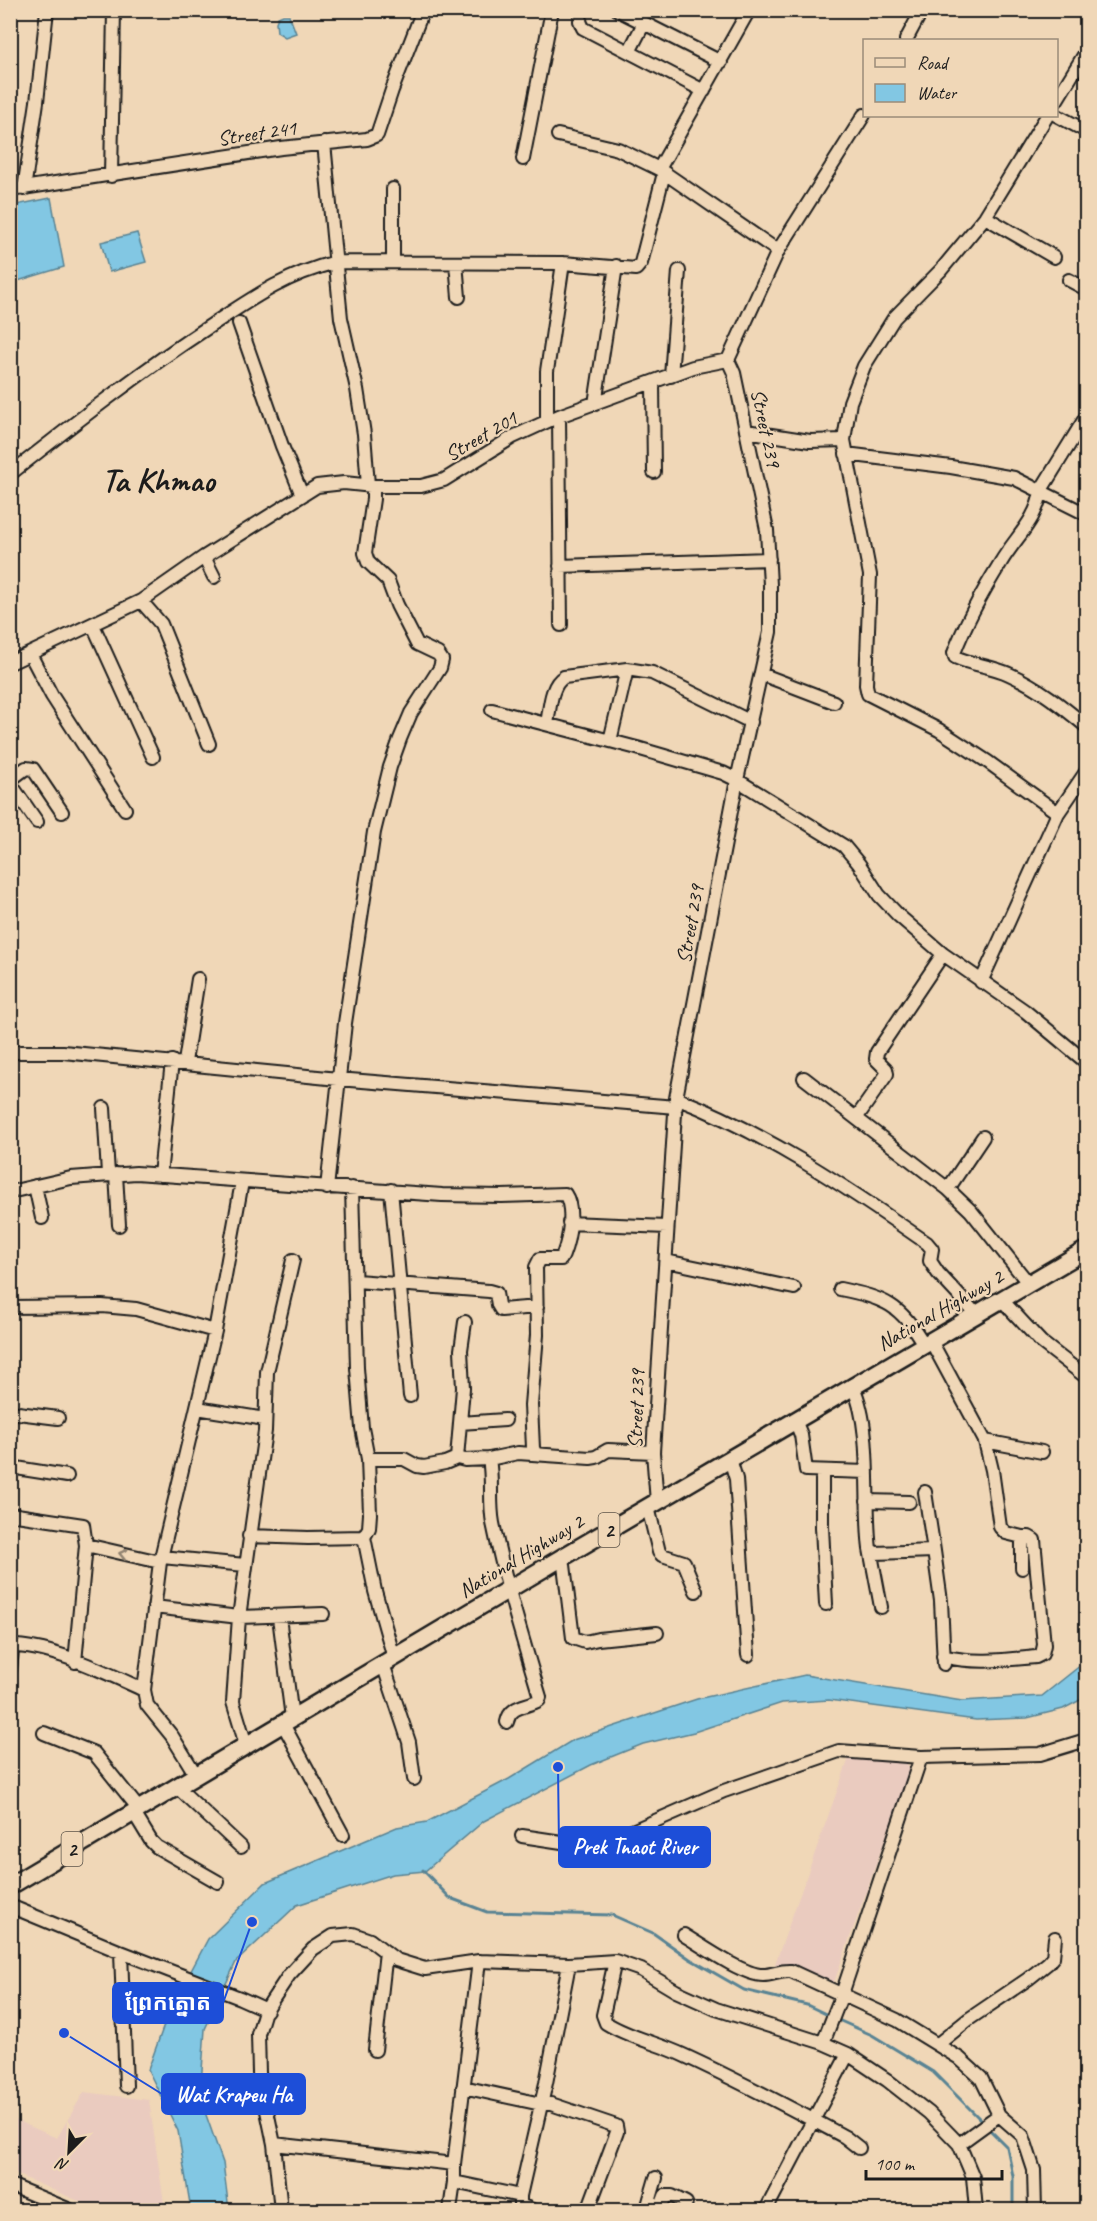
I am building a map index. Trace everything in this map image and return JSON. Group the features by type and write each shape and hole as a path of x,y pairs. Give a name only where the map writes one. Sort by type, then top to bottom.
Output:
{"highway":[{"name":"National Highway 2","path":"10,1886 562,1557 1086,1250"}],"street":[{"path":"24,189 37,102 47,10"},
{"path":"111,176 114,10"},
{"name":"Street 241","path":"10,190 280,148 367,139 377,135 423,10"},
{"path":"523,159 552,10"},
{"path":"581,10 582,28 704,91"},
{"path":"618,10 722,62"},
{"path":"10,474 108,397 230,312 279,282 308,269 336,262 563,263 639,268 661,171 749,10"},
{"path":"907,39 922,10"},
{"path":"629,52 644,23"},
{"path":"1058,98 1086,52"},
{"path":"1058,116 1086,131"},
{"path":"728,360 778,251 863,117"},
{"path":"1046,117 985,217 940,270 894,318 864,366 850,402 844,440 870,575 866,685 868,694 939,730 1058,813"},
{"path":"558,135 618,149 661,171 778,251"},
{"path":"324,143 341,318 357,390 373,499 366,553 368,562 388,580 397,605 417,644 438,654 442,660 440,668 411,713 390,767 374,832 338,1078 327,1188"},
{"path":"393,189 393,262"},
{"path":"985,217 1054,257"},
{"path":"456,262 459,297"},
{"path":"561,625 553,419 547,371 563,263"},
{"path":"595,404 616,266"},
{"path":"671,376 679,272"},
{"path":"1069,280 1086,289"},
{"path":"238,323 302,495"},
{"name":"Street 201","path":"12,658 30,654 141,601 204,557 317,486 344,483 370,486 421,486 444,480 513,437 553,419 693,367 728,360"},
{"name":"Street 239","path":"696,1591 684,1562 659,1552 652,1505 653,1452 676,1102 737,780 770,632 767,530 734,373 728,360"},
{"path":"653,382 654,472"},
{"path":"1086,417 1041,490 1039,503 1034,513 1002,560 976,605 954,653 960,660 978,663 1010,674 1045,693 1086,726"},
{"path":"746,431 810,441 844,440"},
{"path":"846,454 951,467 1014,478 1086,514"},
{"path":"204,557 214,577"},
{"path":"560,566 769,559"},
{"path":"141,601 161,624 209,744"},
{"path":"93,625 153,757"},
{"path":"30,654 52,696 125,809"},
{"path":"548,724 558,681 564,677 627,669 640,669 652,673 751,722"},
{"path":"610,741 627,669"},
{"path":"761,674 834,702"},
{"path":"492,710 723,773 737,780 844,846 879,895 899,916 943,954 1025,1011 1086,1062"},
{"path":"37,822 10,782 26,768 33,769 62,812"},
{"path":"981,982 1058,813 1086,772"},
{"path":"857,1117 887,1074 886,1069 876,1059 877,1052 943,954"},
{"path":"185,1062 198,979"},
{"path":"10,1052 63,1052 338,1078 676,1102 739,1126 759,1137 838,1183 927,1243 932,1249 930,1261 938,1274 976,1314"},
{"path":"160,1175 172,1061"},
{"path":"804,1077 948,1190 971,1211 1029,1284"},
{"path":"104,1108 119,1225"},
{"path":"948,1190 983,1137"},
{"path":"10,1192 71,1178 112,1174 489,1196 565,1194 570,1204 565,1251 561,1259 540,1259 537,1263 537,1335 531,1405 535,1453"},
{"path":"195,1775 172,1736 147,1705 144,1690 161,1560 215,1331 242,1182"},
{"path":"35,1186 42,1218"},
{"path":"352,1188 357,1368 362,1428 368,1458 370,1514 369,1528 364,1536 388,1661 409,1742 414,1779"},
{"path":"392,1190 410,1396"},
{"path":"569,1223 668,1227"},
{"path":"246,1745 233,1702 239,1617 265,1419 267,1372 293,1260"},
{"path":"666,1261 794,1288"},
{"path":"356,1281 494,1292 501,1310 537,1307"},
{"path":"840,1289 880,1298 896,1308 928,1343 985,1441 1000,1527 1006,1533 1034,1540 1044,1645 1042,1654 1036,1657 986,1661 944,1660 941,1601 925,1492"},
{"path":"1001,1299 1041,1342 1086,1377"},
{"path":"10,1307 102,1306 136,1309 215,1331"},
{"path":"457,1458 463,1388 461,1350 465,1322"},
{"path":"852,1387 860,1402 867,1472 870,1549 881,1607"},
{"path":"197,1408 265,1419"},
{"path":"10,1412 58,1418"},
{"path":"460,1423 505,1420"},
{"path":"795,1420 801,1435 806,1470 867,1472"},
{"path":"985,1441 1042,1452"},
{"path":"368,1458 405,1459 424,1467 457,1458 489,1459 518,1453 590,1458 608,1450 653,1452"},
{"path":"489,1459 492,1520 508,1590 540,1697 534,1703 515,1709 508,1715 507,1722"},
{"path":"730,1459 736,1479 748,1655"},
{"path":"10,1467 67,1476"},
{"path":"822,1472 826,1604"},
{"path":"867,1501 909,1502"},
{"path":"10,1514 83,1525 85,1528 86,1545 75,1662"},
{"path":"249,1536 308,1538 364,1536"},
{"path":"1022,1537 1022,1568"},
{"path":"86,1545 161,1560 245,1565"},
{"path":"870,1549 874,1553 934,1551"},
{"path":"562,1557 573,1638 585,1642 657,1633"},
{"path":"154,1607 239,1617 323,1614"},
{"path":"279,1617 287,1721 343,1835"},
{"path":"10,1670 12,1650 15,1646 24,1647 75,1662 144,1690"},
{"path":"44,1733 94,1753 136,1811 146,1834 157,1847 218,1882"},
{"path":"522,1836 574,1844 616,1838 724,1791 838,1751 921,1757 1040,1754 1086,1740"},
{"path":"823,2043 842,1994 921,1757"},
{"path":"177,1787 241,1847"},
{"path":"10,1906 267,2010"},
{"path":"280,2211 274,2144 259,2073 258,2034 267,2010 289,1975 313,1949 333,1936 353,1934 370,1940 396,1960 425,1969 479,1961 569,1964 615,1961 641,1970 676,1991 716,2009 823,2043 848,2054 887,2080 929,2113 959,2144 973,2177 976,2211"},
{"path":"684,1935 745,1971 764,1975 780,1970 791,1971 897,2020 960,2058 981,2078 999,2115 1023,2136 1034,2170 1035,2211"},
{"path":"938,2044 1048,1963 1053,1957 1055,1938"},
{"path":"121,1952 126,2086"},
{"path":"375,2050 386,1952"},
{"path":"450,2211 479,1961"},
{"path":"615,1961 603,2015 606,2023 696,2061 845,2137 859,2148"},
{"path":"532,2211 520,2205 520,2196 569,1964"},
{"path":"766,2211 848,2054"},
{"path":"463,2087 541,2104 551,2104 616,2126 617,2132 588,2211"},
{"path":"959,2144 999,2115"},
{"path":"274,2144 454,2164"},
{"path":"647,2210 656,2178"},
{"path":"454,2182 520,2196"},
{"path":"10,2185 53,2207 70,2211"},
{"path":"647,2210 662,2204 665,2196 672,2196 686,2203"}],"shaded area":[{"path":"849,1758 905,1761 910,1769 834,1982 829,1984 775,1964"},
{"path":"84,2092 149,2100 165,2210 100,2210 11,2172 11,2124 13,2119 57,2138"}],"water":[{"path":"289,15 296,33 285,37 277,32 276,22 278,17"},
{"path":"51,198 64,267 11,283 11,206"},
{"path":"137,233 146,262 109,272 101,242"},
{"path":"1086,1661 1086,1697 1063,1709 1027,1718 976,1720 829,1700 782,1703 694,1732 643,1744 591,1765 484,1821 425,1871 393,1874 297,1905 236,1962 205,2029 200,2098 223,2163 229,2210 191,2210 178,2131 148,2070 168,2014 208,1939 265,1883 397,1827 427,1822 509,1779 573,1740 697,1699 805,1675 962,1701 1042,1696"}],"waterway":[{"path":"423,1870 450,1898 487,1912 612,1915 653,1933 690,1959 744,1990 807,2005 830,2016"},
{"path":"836,2019 872,2035 933,2072 984,2123"},
{"path":"988,2128 1007,2147 1013,2176 1013,2210"}],"place":[{"name":"Prek Tnaot River","path":"558,1767"},
{"name":"ព្រែកត្នោត","path":"252,1922"},
{"name":"Wat Krapeu Ha","path":"64,2033"}],"district":[{"name":"Ta Khmao","path":"158,480"}]}
